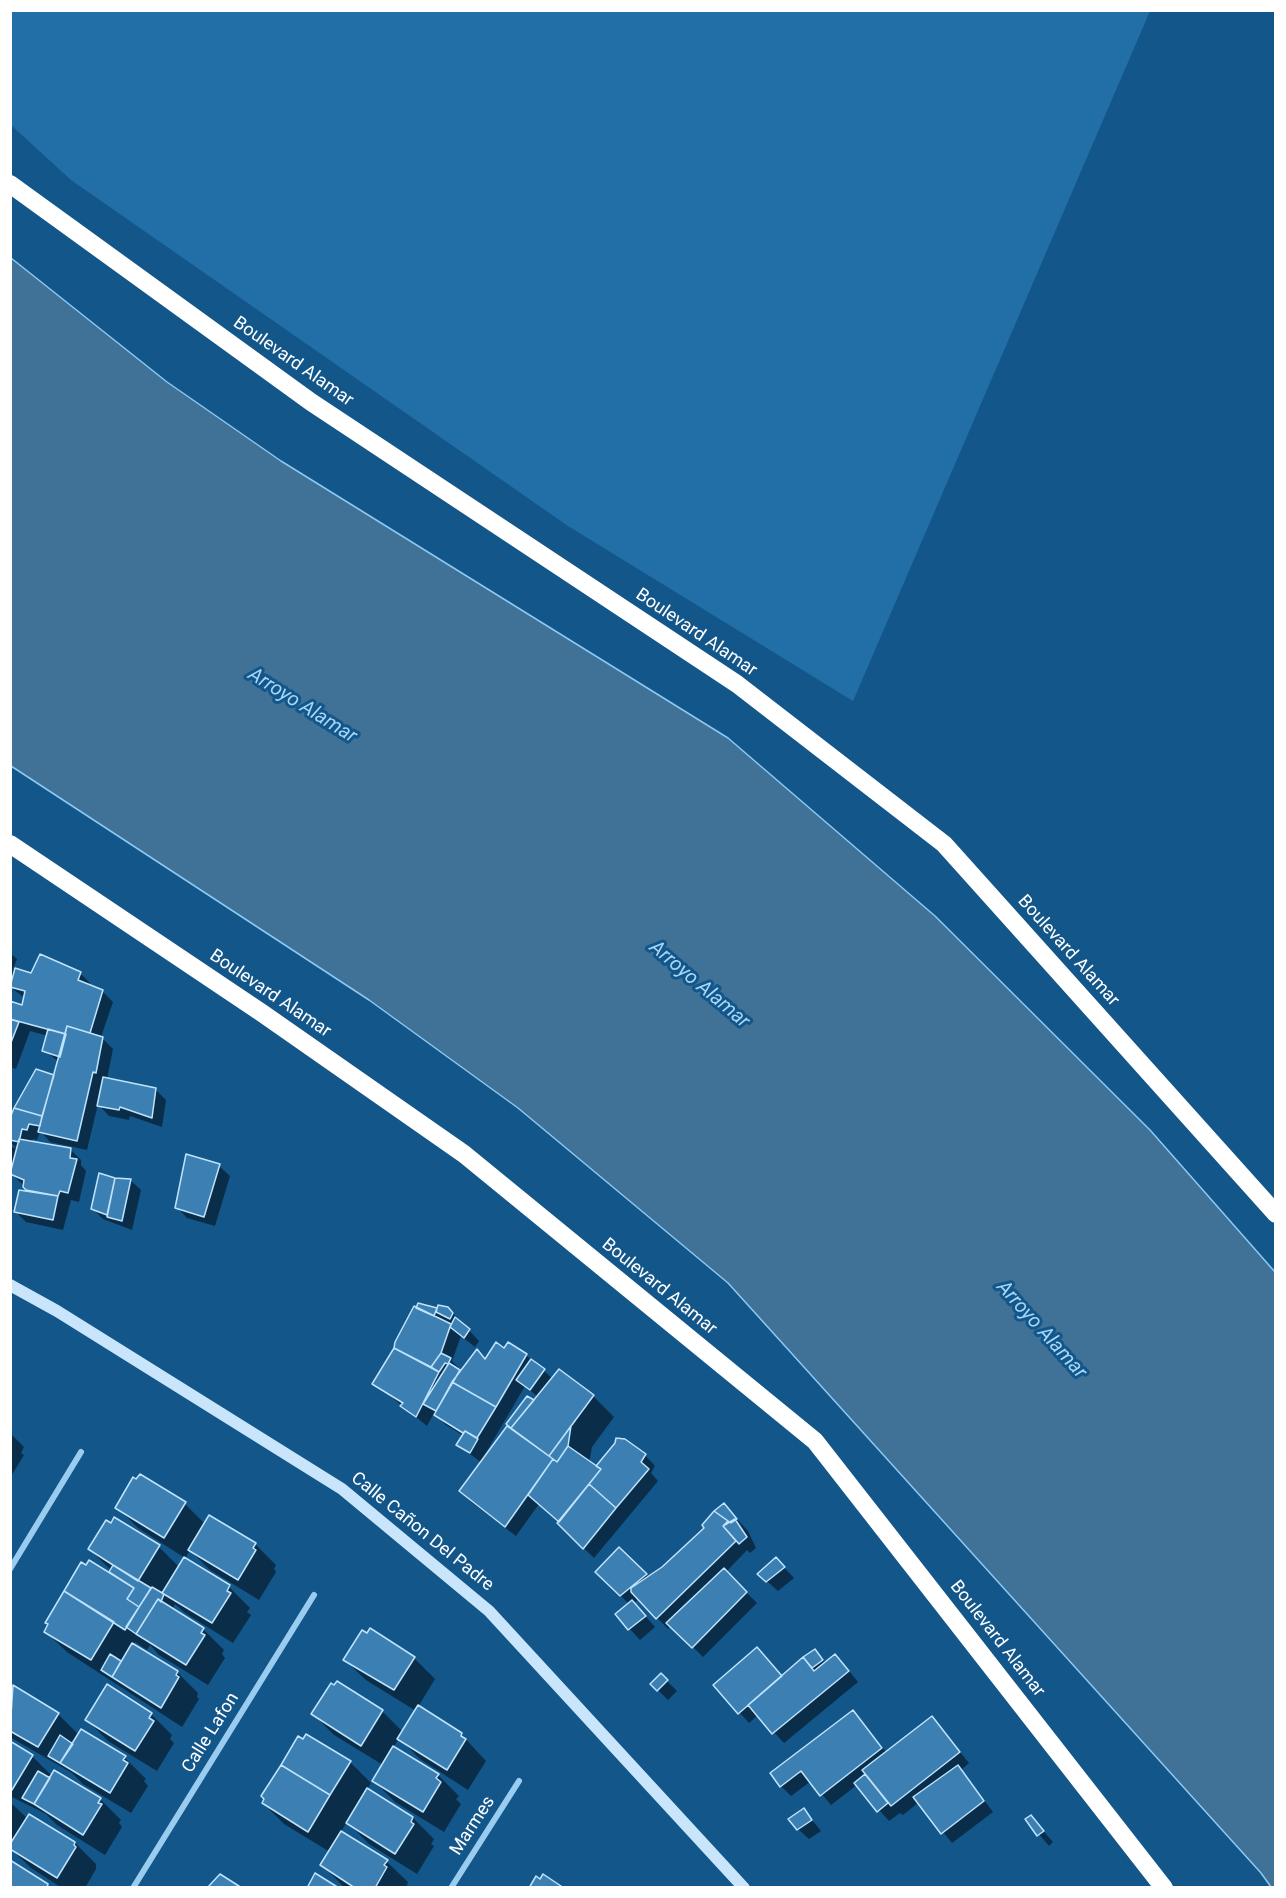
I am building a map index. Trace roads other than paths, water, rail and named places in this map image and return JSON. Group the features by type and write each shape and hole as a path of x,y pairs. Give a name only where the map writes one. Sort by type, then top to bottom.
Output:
{"highway":[{"name":"Boulevard Alamar","path":"10,184 311,402 737,684 944,844 1275,1214"},
{"name":"Boulevard Alamar","path":"10,844 262,1012 464,1154 815,1441 1164,1887"}],"street":[{"name":"Calle Cañon Del Padre","path":"10,1285 86,1329 342,1489 489,1611 744,1887"},
{"path":"10,1569 81,1452"},
{"name":"Calle Lafon","path":"133,1887 314,1595"},
{"name":"Marmes","path":"451,1887 519,1781"}],"water":[{"name":"Arroyo Alamar","path":"11,258 167,382 281,461 728,738 935,916 1150,1130 1275,1272 1275,1887 1271,1887 1261,1873 728,1283 518,1108 369,1000 11,766"}]}
